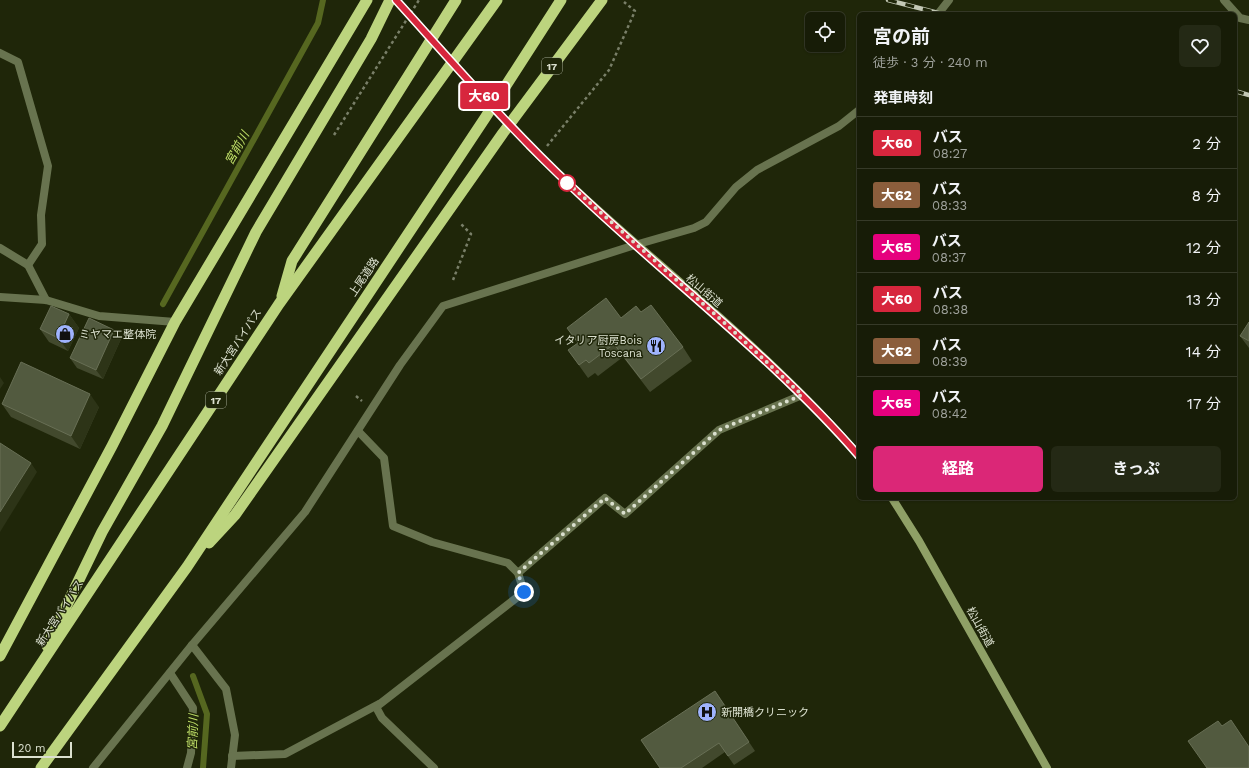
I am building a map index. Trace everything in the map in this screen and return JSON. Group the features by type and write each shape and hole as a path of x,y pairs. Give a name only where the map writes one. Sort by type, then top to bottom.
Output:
{"highway":[{"path":"0,656 112,446 174,322 367,0"},
{"path":"29,684 102,532 162,426 256,232 371,39 390,0"},
{"name":"17","path":"279,304 292,261 416,61 456,0"},
{"name":"新大宮バイパス","path":"0,726 279,304 496,0"},
{"name":"上尾道路","path":"187,567 485,118 561,0"},
{"name":"17","path":"41,768 187,567 235,515 503,133 602,0"}],"main road":[{"name":"松山街道","path":"530,147 635,245 728,326 802,395 857,454"},
{"name":"松山街道","path":"893,500 934,566 1047,768"}],"street":[{"path":"940,12 950,0"},
{"path":"1224,0 1235,12"},
{"path":"1237,15 1240,18 1249,20"},
{"path":"0,53 18,62 48,166 41,216 42,244 28,265"},
{"path":"92,768 192,645 305,512 400,365 443,306 635,245 694,228 706,222 736,187 757,170 839,126 857,112"},
{"path":"0,248 28,265 46,300"},
{"path":"0,297 46,300 99,316 174,322"},
{"path":"518,573 605,498 625,514 719,430 802,395"},
{"path":"358,431 384,458 393,526 432,542 508,563 518,573 524,592 376,708 382,718 434,768"},
{"path":"192,645 226,688 235,735 231,768"},
{"path":"170,673 193,708 190,753 187,768"},
{"path":"232,756 285,754 382,703"}],"path":[{"path":"333,137 419,0"},
{"path":"547,146 609,70 635,11 624,2"},
{"path":"453,280 471,234 461,224"}],"building":[{"path":"606,298 621,318 636,306 641,312 651,305 683,347 641,379 614,344 589,363 586,360 579,365 568,350 578,343 567,328"},
{"path":"51,306 69,314 58,338 40,329"},
{"path":"89,318 114,330 96,370 70,358"},
{"path":"1249,322 1249,341 1240,336"},
{"path":"21,362 90,394 71,436 2,404"},
{"path":"0,443 31,463 0,512"},
{"path":"715,691 749,742 728,756 719,743 681,768 660,768 641,740"},
{"path":"1231,720 1249,747 1249,768 1207,768 1188,741 1218,721 1222,726"}],"waterway":[{"name":"宮前川","path":"163,304 318,23 323,0"},
{"name":"宮前川","path":"193,676 207,714 203,768"}],"tunnel":[{"path":"396,0 530,147"}],"railway":[{"path":"888,0 934,12"},
{"path":"1237,92 1249,95"}],"bus line":[{"name":"大60","path":"396,0 530,147 573,188 728,326 802,395 857,454"}],"place":[{"name":"ミヤマエ整体院","path":"65,334"},
{"name":"イタリア厨房Bois Toscana","path":"656,346"},
{"name":"新開橋クリニック","path":"707,712"}],"route":[{"path":"524,592 518,573 605,498 625,514 719,430 802,395 728,326 635,245 562,178 567,183"}]}
